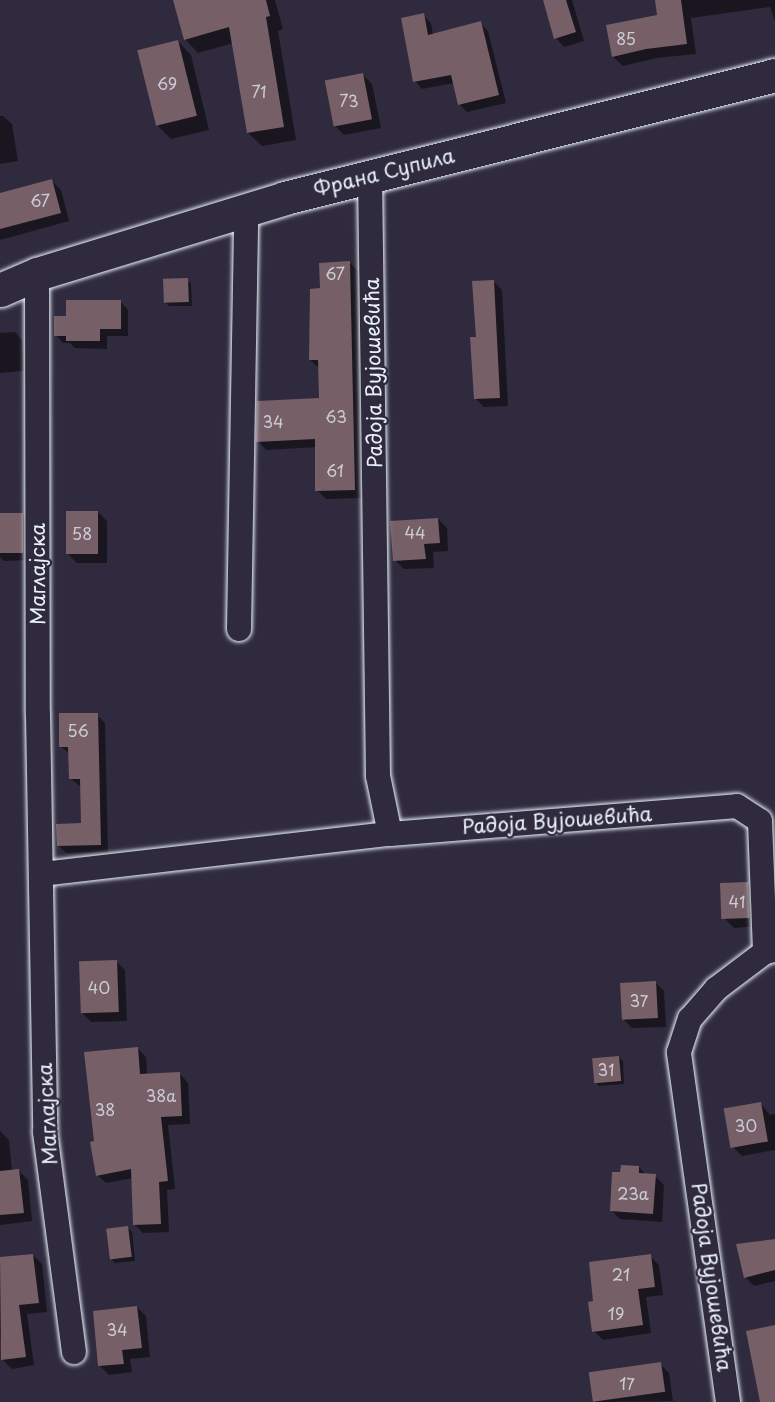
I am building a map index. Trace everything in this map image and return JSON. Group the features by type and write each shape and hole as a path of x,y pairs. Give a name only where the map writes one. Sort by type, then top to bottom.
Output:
{"street":[{"name":"Франа Супила","path":"0,290 37,274 370,175 775,75"},
{"name":"Радоја Вујошевића","path":"370,175 378,776 390,834 737,806 759,821 770,951 716,989 690,1019 679,1052 728,1402"},
{"path":"239,629 246,210"},
{"name":"Маглајска","path":"37,274 38,714 45,1132 74,1353"},
{"path":"42,874 390,834"}],"building":[{"path":"173,0 266,0 270,16 266,17 284,127 247,133 229,27 184,40"},
{"path":"543,0 566,0 576,32 554,39"},
{"path":"655,0 681,0 687,44 646,49 612,57 606,25 657,15"},
{"path":"424,13 428,35 481,21 499,95 458,105 451,75 413,82 401,18"},
{"path":"178,40 197,116 156,126 137,50"},
{"path":"363,73 372,119 334,127 325,80"},
{"path":"52,179 61,213 0,229 0,193"},
{"path":"350,261 355,490 315,491 315,439 256,442 257,401 319,398 318,360 309,360 310,289 320,288 319,263"},
{"path":"188,278 189,302 164,303 163,279"},
{"path":"494,280 500,398 474,399 470,337 476,337 472,281"},
{"path":"66,300 121,300 121,329 100,329 100,341 66,341 66,336 54,336 54,316 66,316"},
{"path":"66,511 98,511 98,554 66,554"},
{"path":"0,513 23,513 23,553 0,553"},
{"path":"438,518 440,543 424,544 426,559 393,561 390,521"},
{"path":"59,713 98,713 101,845 57,846 56,824 81,823 80,779 69,779 68,747 59,747"},
{"path":"748,882 749,918 721,919 720,883"},
{"path":"117,960 119,1012 81,1013 79,961"},
{"path":"656,981 658,1018 622,1020 620,983"},
{"path":"138,1047 140,1074 180,1072 182,1116 161,1117 168,1181 159,1182 161,1224 133,1225 131,1169 96,1176 90,1142 94,1141 84,1052"},
{"path":"619,1056 621,1081 594,1083 592,1058"},
{"path":"761,1102 768,1141 731,1148 724,1109"},
{"path":"621,1165 639,1166 639,1173 656,1174 653,1214 610,1211 612,1172 620,1172"},
{"path":"19,1169 24,1213 0,1215 0,1171"},
{"path":"128,1226 132,1257 110,1259 106,1229"},
{"path":"775,1239 775,1270 744,1278 736,1244"},
{"path":"33,1254 39,1303 19,1305 26,1357 1,1360 0,1257"},
{"path":"651,1254 655,1287 638,1289 643,1325 592,1332 588,1302 593,1301 589,1262"},
{"path":"137,1306 142,1348 122,1350 124,1364 98,1366 93,1311"},
{"path":"775,1325 775,1402 760,1402 746,1331"},
{"path":"661,1362 665,1392 593,1402 589,1372"}]}
